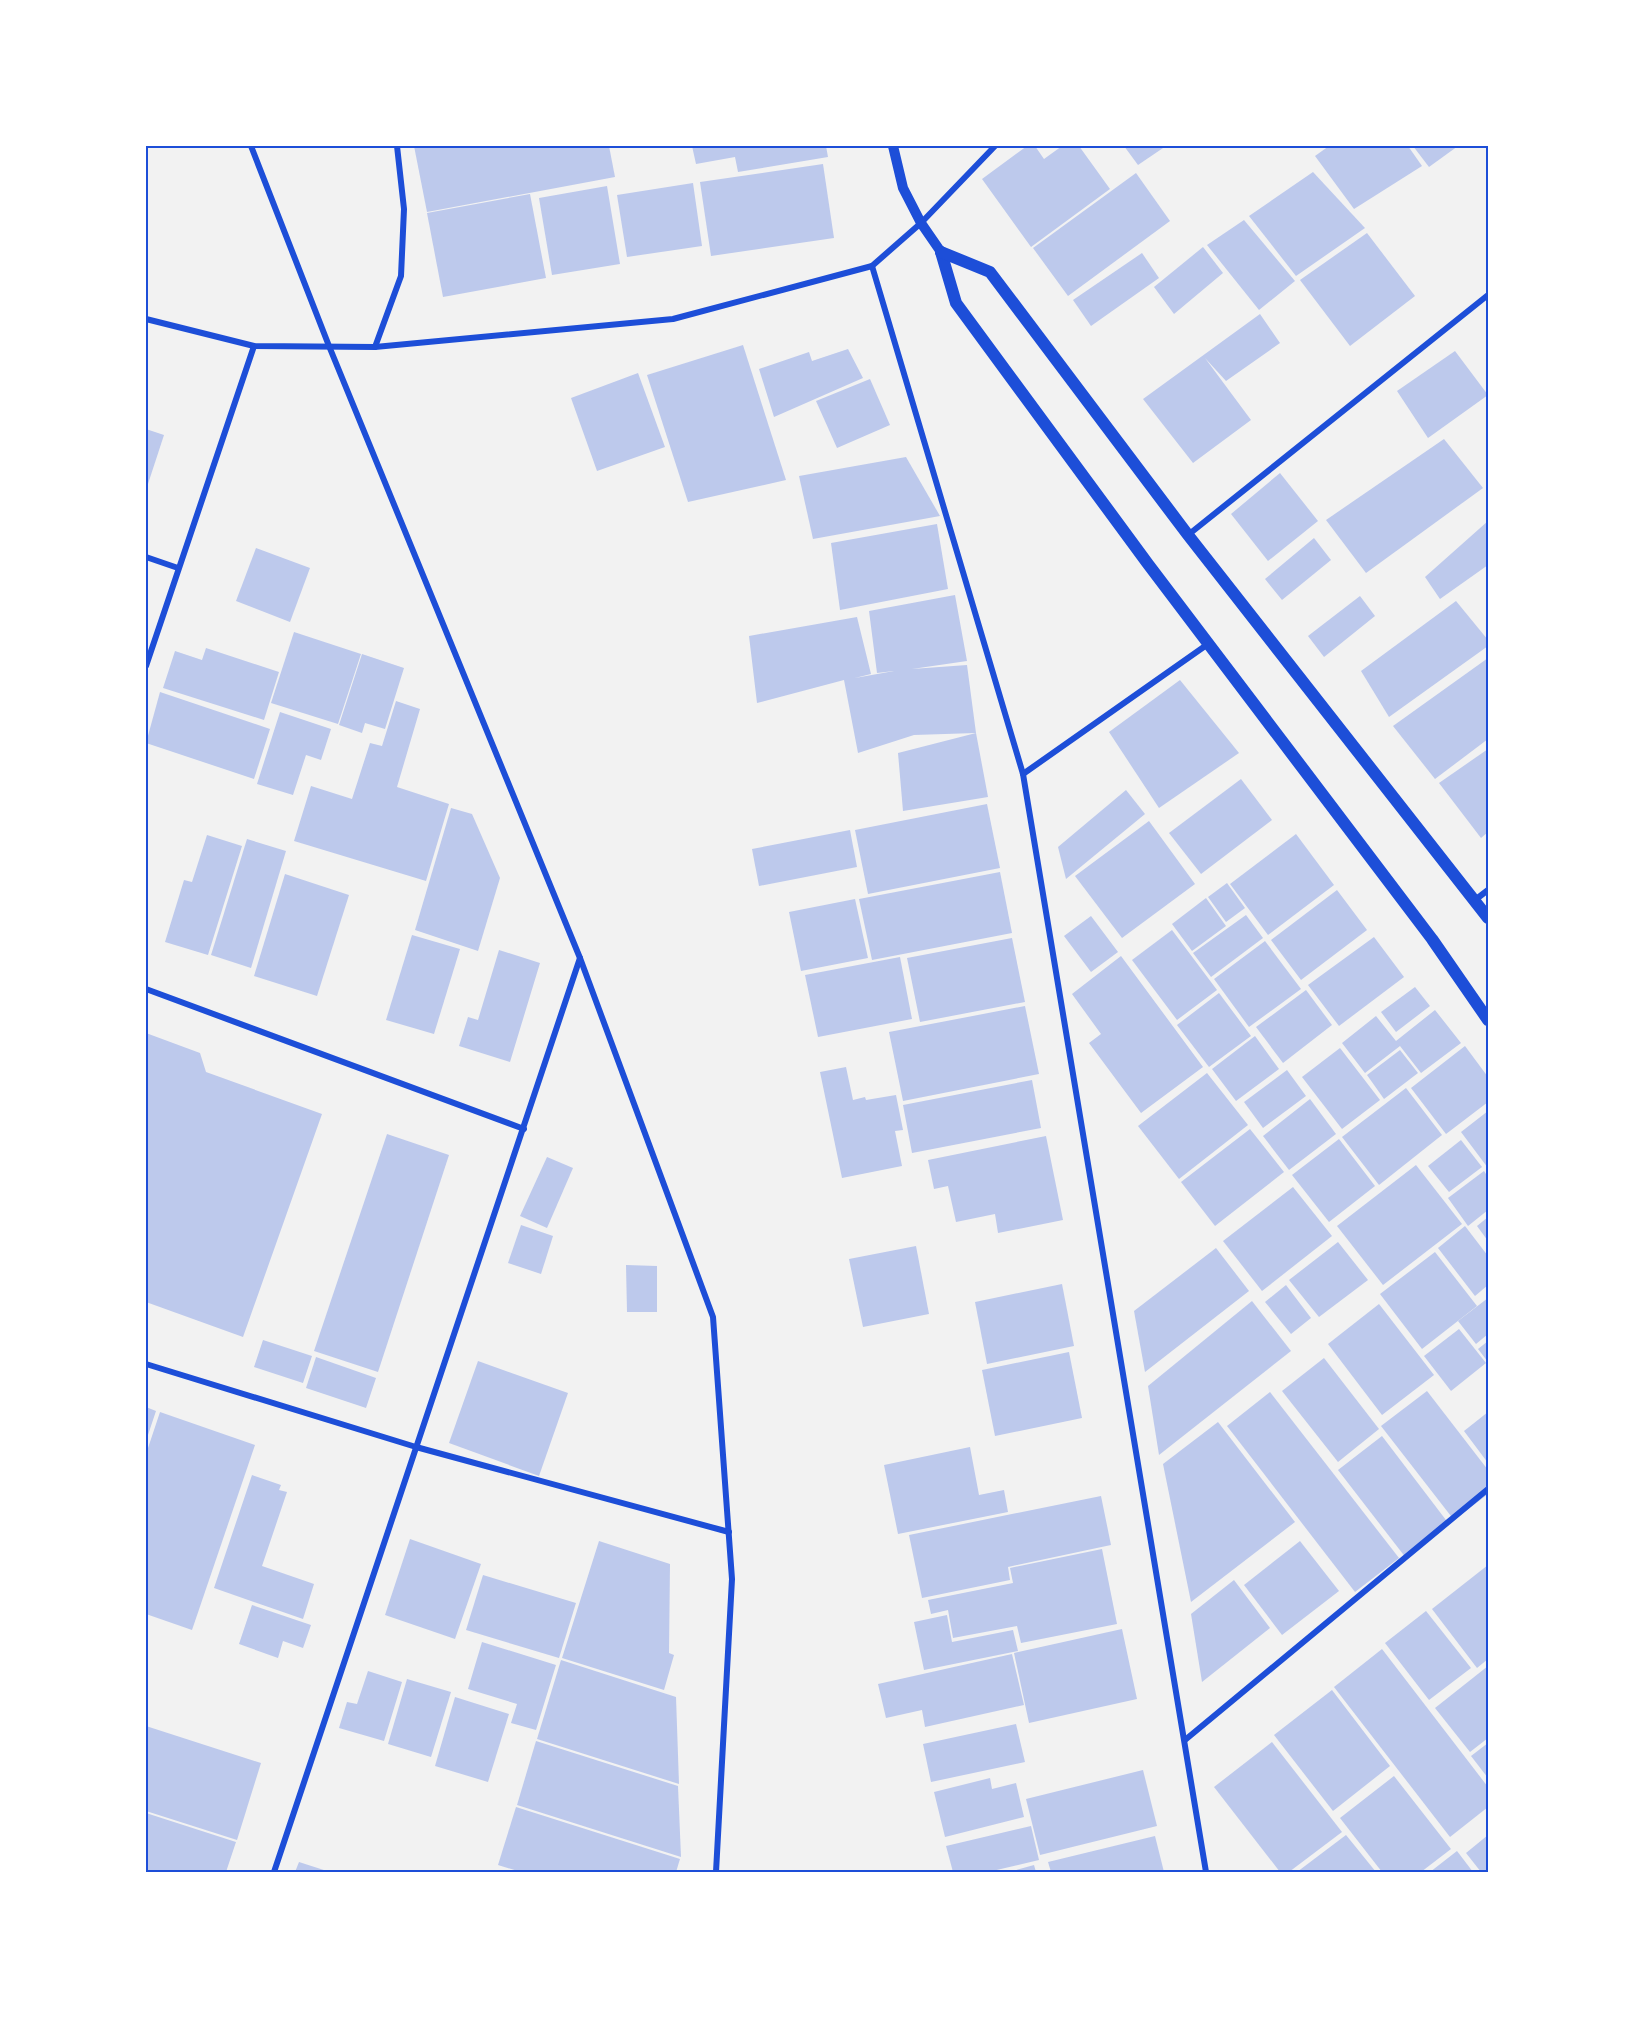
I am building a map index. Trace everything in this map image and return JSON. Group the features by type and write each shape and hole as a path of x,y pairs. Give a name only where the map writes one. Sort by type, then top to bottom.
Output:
{"main road":[{"path":"941,252 990,272 1188,535 1488,918"},
{"path":"941,252 956,303 1208,644 1432,939 1488,1020"}],"street":[{"path":"251,146 329,346 580,958 713,1317 732,1579 716,1872"},
{"path":"375,347 401,276 404,209 397,146"},
{"path":"893,146 903,188 921,223 941,252"},
{"path":"146,319 254,346 375,347 673,319 872,266 921,223 995,146"},
{"path":"872,266 1023,774 1206,1872"},
{"path":"1188,535 1488,295"},
{"path":"146,666 254,346"},
{"path":"146,557 178,568"},
{"path":"1023,774 1208,644"},
{"path":"1475,900 1488,890"},
{"path":"274,1872 580,958"},
{"path":"146,989 524,1129"},
{"path":"146,1364 416,1447 729,1532"},
{"path":"1185,1740 1488,1489"}],"building":[{"path":"414,146 609,146 615,177 427,212"},
{"path":"692,146 826,146 828,157 738,172 735,157 696,164"},
{"path":"1027,146 1035,146 1044,159 1062,146 1079,146 1110,189 1031,247 982,179"},
{"path":"1124,146 1166,146 1138,165"},
{"path":"1329,146 1408,146 1422,166 1354,209 1315,156"},
{"path":"1413,146 1458,146 1429,167"},
{"path":"823,164 834,238 711,256 700,182"},
{"path":"1313,172 1365,228 1296,276 1249,216"},
{"path":"1136,173 1170,221 1068,296 1033,248"},
{"path":"693,183 702,246 627,257 617,195"},
{"path":"607,186 620,264 552,275 539,198"},
{"path":"530,194 546,278 443,297 427,213"},
{"path":"1244,220 1295,281 1259,310 1207,245"},
{"path":"1367,233 1415,296 1350,346 1300,280"},
{"path":"1203,247 1223,273 1174,314 1154,287"},
{"path":"1142,253 1159,278 1091,326 1073,300"},
{"path":"1260,314 1280,343 1226,381 1205,358 1251,420 1193,463 1143,399"},
{"path":"743,345 786,480 688,502 647,375"},
{"path":"848,349 863,378 774,417 759,369 809,352 812,361"},
{"path":"1455,351 1488,395 1428,438 1397,391"},
{"path":"638,373 665,447 597,471 571,398"},
{"path":"870,379 890,425 837,448 816,401"},
{"path":"146,429 164,435 146,490"},
{"path":"1444,439 1483,488 1366,573 1326,520"},
{"path":"906,457 940,516 813,539 799,476"},
{"path":"1280,473 1318,521 1268,561 1231,514"},
{"path":"1488,521 1488,565 1440,599 1425,577"},
{"path":"937,524 948,589 840,610 831,543"},
{"path":"1314,538 1331,560 1282,600 1265,579"},
{"path":"256,548 310,568 290,622 236,601"},
{"path":"955,595 967,661 912,669 967,665 976,733 914,735 858,753 844,680 757,703 749,636 857,617 871,674 855,678 894,671 877,673 869,611"},
{"path":"1360,596 1375,616 1324,657 1308,636"},
{"path":"1456,601 1488,640 1488,646 1389,717 1361,671"},
{"path":"294,632 361,654 338,724 271,703"},
{"path":"206,648 279,672 264,720 163,688 175,651 202,660"},
{"path":"362,654 404,668 385,729 365,723 362,733 339,725"},
{"path":"1488,658 1488,739 1435,779 1393,726"},
{"path":"1180,680 1239,753 1159,808 1109,732"},
{"path":"160,692 270,729 254,779 146,743"},
{"path":"396,701 420,709 397,787 449,804 426,881 294,841 311,786 352,799 370,743 382,746"},
{"path":"280,712 331,729 321,760 306,755 293,795 257,784"},
{"path":"976,733 988,797 903,811 898,753"},
{"path":"1488,749 1488,832 1481,838 1439,783"},
{"path":"1241,779 1272,820 1201,874 1169,833"},
{"path":"1126,790 1145,814 1066,879 1058,847"},
{"path":"987,804 1000,868 868,894 855,830"},
{"path":"451,808 472,814 500,878 478,951 415,930"},
{"path":"1149,821 1195,884 1122,938 1075,876"},
{"path":"850,830 857,867 759,886 752,849"},
{"path":"1296,834 1334,885 1268,935 1230,884"},
{"path":"207,835 242,846 208,955 165,942 184,880 192,882"},
{"path":"247,839 286,851 251,968 211,955"},
{"path":"1000,872 1012,933 872,960 859,899"},
{"path":"285,874 349,895 317,996 254,976"},
{"path":"1227,883 1245,908 1226,922 1208,897"},
{"path":"1337,890 1367,930 1301,980 1271,940"},
{"path":"1206,898 1226,926 1192,951 1172,924"},
{"path":"855,899 868,958 801,971 789,912"},
{"path":"1246,915 1263,938 1211,977 1193,953"},
{"path":"1091,916 1118,952 1091,972 1064,936"},
{"path":"1172,930 1217,990 1177,1020 1132,960"},
{"path":"412,935 460,949 434,1034 386,1020"},
{"path":"1374,937 1404,977 1339,1026 1308,985"},
{"path":"1012,938 1025,1002 920,1022 907,958"},
{"path":"1265,941 1301,989 1249,1027 1214,979"},
{"path":"499,950 540,963 510,1062 459,1046 468,1017 478,1020"},
{"path":"1121,956 1203,1067 1141,1113 1089,1043 1101,1034 1072,994"},
{"path":"900,957 912,1019 818,1037 805,975"},
{"path":"1415,987 1430,1006 1396,1032 1381,1012"},
{"path":"1306,990 1332,1025 1283,1063 1256,1027"},
{"path":"1219,993 1251,1036 1209,1067 1177,1025"},
{"path":"1025,1006 1039,1074 903,1101 889,1032"},
{"path":"1435,1010 1461,1043 1421,1073 1400,1046 1365,1073 1342,1043 1376,1016 1396,1041"},
{"path":"146,1033 200,1053 206,1072 322,1114 243,1337 146,1302"},
{"path":"1255,1036 1279,1069 1236,1101 1212,1069"},
{"path":"1465,1046 1488,1077 1488,1102 1446,1134 1411,1088"},
{"path":"1340,1048 1380,1100 1342,1129 1302,1077"},
{"path":"1400,1050 1418,1073 1384,1099 1367,1075"},
{"path":"846,1067 853,1100 896,1095 903,1130 895,1131 902,1166 842,1178 820,1072"},
{"path":"1287,1070 1306,1096 1263,1128 1244,1102"},
{"path":"1207,1073 1248,1125 1179,1179 1138,1126"},
{"path":"1032,1080 1041,1128 912,1153 903,1105"},
{"path":"1406,1088 1442,1135 1379,1185 1342,1137"},
{"path":"1310,1099 1336,1134 1289,1170 1263,1136"},
{"path":"1488,1111 1488,1168 1461,1132"},
{"path":"1250,1129 1284,1172 1215,1226 1181,1182"},
{"path":"387,1134 449,1155 378,1372 314,1351"},
{"path":"1046,1136 1063,1220 998,1233 995,1214 956,1222 948,1186 934,1189 928,1160"},
{"path":"1339,1139 1375,1186 1329,1222 1292,1175"},
{"path":"1461,1140 1482,1167 1449,1192 1428,1166"},
{"path":"547,1157 573,1168 547,1228 520,1216"},
{"path":"1416,1165 1462,1224 1383,1285 1337,1226"},
{"path":"1484,1171 1488,1177 1488,1210 1468,1226 1448,1198"},
{"path":"1293,1187 1332,1236 1262,1291 1223,1241"},
{"path":"1488,1217 1488,1241 1477,1226"},
{"path":"521,1225 553,1236 541,1274 508,1263"},
{"path":"1465,1226 1488,1256 1488,1285 1475,1296 1438,1248"},
{"path":"1338,1242 1368,1280 1319,1317 1289,1280"},
{"path":"916,1246 929,1314 863,1327 849,1259"},
{"path":"1216,1248 1249,1291 1145,1372 1134,1311"},
{"path":"1435,1252 1477,1306 1422,1349 1380,1294"},
{"path":"626,1265 657,1266 657,1312 627,1312"},
{"path":"1062,1284 1074,1346 987,1364 975,1302"},
{"path":"1286,1285 1311,1318 1291,1334 1265,1302"},
{"path":"1488,1298 1488,1334 1476,1344 1458,1321"},
{"path":"1252,1301 1291,1351 1159,1455 1148,1386"},
{"path":"1379,1304 1434,1375 1382,1415 1328,1344"},
{"path":"1459,1329 1486,1363 1451,1391 1424,1356"},
{"path":"263,1340 312,1356 303,1383 254,1367"},
{"path":"1488,1341 1488,1362 1478,1349"},
{"path":"1069,1352 1082,1418 995,1436 982,1370"},
{"path":"316,1357 376,1378 366,1408 306,1388"},
{"path":"1324,1358 1379,1429 1338,1462 1282,1391"},
{"path":"478,1361 568,1393 539,1476 449,1443"},
{"path":"1427,1391 1488,1470 1488,1494 1454,1520 1381,1426"},
{"path":"1270,1392 1399,1558 1355,1592 1227,1426"},
{"path":"146,1407 156,1411 146,1441"},
{"path":"160,1412 255,1445 192,1630 146,1614 146,1454"},
{"path":"1488,1412 1488,1463 1464,1431"},
{"path":"1218,1422 1295,1522 1191,1602 1163,1464"},
{"path":"1382,1436 1449,1524 1406,1558 1338,1470"},
{"path":"970,1447 979,1495 1004,1490 1008,1512 898,1534 884,1465"},
{"path":"252,1475 281,1485 279,1490 287,1492 262,1566 314,1584 303,1619 214,1588"},
{"path":"1101,1496 1111,1545 1008,1567 1010,1580 922,1598 909,1535"},
{"path":"410,1539 481,1564 455,1639 385,1615"},
{"path":"599,1541 670,1564 669,1653 674,1655 664,1690 562,1658"},
{"path":"1300,1541 1339,1591 1282,1635 1244,1585"},
{"path":"1102,1549 1117,1624 1021,1643 1017,1626 953,1638 948,1610 931,1614 928,1600 1013,1583 1010,1568"},
{"path":"1488,1565 1488,1659 1477,1668 1432,1609"},
{"path":"483,1575 576,1603 559,1658 466,1630"},
{"path":"1234,1580 1270,1628 1202,1682 1191,1614"},
{"path":"252,1605 311,1625 303,1648 283,1641 278,1658 239,1644"},
{"path":"1426,1611 1471,1668 1429,1700 1385,1643"},
{"path":"947,1615 952,1642 1013,1630 1018,1651 924,1670 914,1622"},
{"path":"1122,1629 1137,1699 1029,1723 1014,1653"},
{"path":"482,1642 556,1665 536,1730 511,1723 517,1704 468,1689"},
{"path":"1382,1649 1488,1787 1488,1807 1450,1837 1334,1687"},
{"path":"1012,1654 1024,1705 925,1727 922,1710 886,1718 878,1684"},
{"path":"561,1660 676,1697 679,1784 537,1739"},
{"path":"1488,1666 1488,1738 1470,1752 1435,1708"},
{"path":"368,1671 402,1682 384,1741 339,1728 347,1702 357,1704"},
{"path":"407,1679 451,1692 431,1757 388,1744"},
{"path":"1332,1690 1390,1766 1333,1811 1274,1735"},
{"path":"455,1697 509,1714 488,1782 435,1766"},
{"path":"1016,1724 1025,1762 931,1782 923,1744"},
{"path":"146,1726 261,1763 237,1840 146,1811"},
{"path":"536,1741 678,1786 681,1857 517,1805"},
{"path":"1272,1742 1342,1832 1289,1872 1280,1872 1214,1787"},
{"path":"1488,1743 1488,1778 1471,1756"},
{"path":"1143,1770 1157,1826 1040,1855 1026,1799"},
{"path":"1394,1776 1451,1849 1421,1872 1382,1872 1340,1818"},
{"path":"990,1778 992,1789 1016,1783 1024,1817 945,1837 934,1792"},
{"path":"516,1807 680,1859 676,1872 521,1872 498,1865"},
{"path":"146,1813 236,1842 226,1872 146,1872"},
{"path":"1031,1826 1039,1860 988,1872 953,1872 946,1846"},
{"path":"1346,1835 1376,1872 1297,1872"},
{"path":"1488,1835 1488,1872 1481,1872 1466,1853"},
{"path":"1155,1836 1164,1872 1051,1872 1048,1862"},
{"path":"1457,1851 1473,1872 1430,1872"},
{"path":"299,1862 330,1872 295,1872"},
{"path":"1034,1865 1036,1872 1009,1872"}]}
